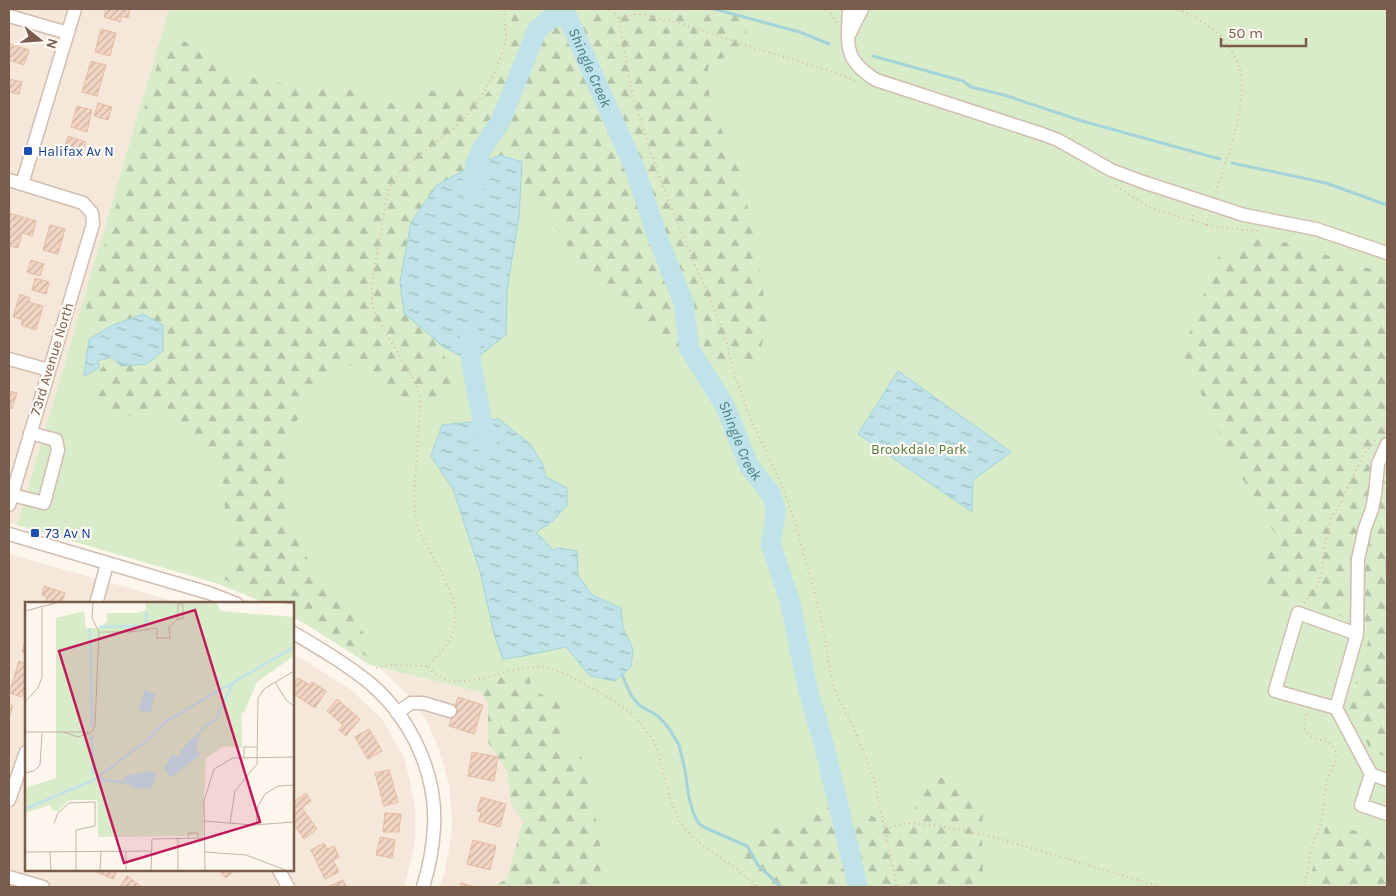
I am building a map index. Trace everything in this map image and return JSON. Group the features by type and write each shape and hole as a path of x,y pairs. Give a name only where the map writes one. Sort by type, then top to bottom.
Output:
{"street":[{"path":"9,180 22,184 75,9"},
{"path":"849,9 848,37 850,53 856,66 870,76 887,84 1058,140 1112,170 1142,182 1244,215 1316,229 1387,252"},
{"path":"848,37 862,9"},
{"path":"9,16 68,32"},
{"name":"73rd Avenue North","path":"10,500 93,224 92,213 84,203 22,184"},
{"path":"9,359 49,370"},
{"path":"10,500 44,503 58,450 56,440 30,433"},
{"path":"1387,444 1378,464 1372,509 1363,535 1358,559 1358,634 1336,708 1371,774 1387,780"},
{"path":"9,534 209,593 232,602"},
{"path":"97,602 107,564"},
{"path":"1336,708 1275,691 1298,613 1358,634"},
{"path":"294,633 362,677 382,695 397,713 416,743 431,784 433,799 432,854 423,887"},
{"path":"397,713 411,703 423,703 450,711"},
{"path":"9,800 25,755"},
{"path":"1371,774 1361,805 1387,814"},
{"path":"280,871 288,887"},
{"path":"9,876 43,887"}],"path":[{"path":"427,666 450,639 454,630 456,615 453,597 422,537 416,515 414,495 420,410 418,394 412,376 378,320 372,305 372,285 386,201 391,185 405,167 459,124 479,100 493,76 503,51 506,39 504,9"},
{"path":"612,9 619,20 632,88 648,145 668,200 724,333 734,374 752,422 780,481 792,515 815,594 832,680 870,769 897,887"},
{"path":"1178,9 1207,25 1220,36 1231,52 1241,75 1236,125 1214,198"},
{"path":"619,20 634,14 641,14 678,23 840,74 857,82"},
{"path":"1114,184 1154,209 1206,225 1266,232"},
{"path":"1206,225 1210,210"},
{"path":"1301,614 1304,603 1317,587 1322,571 1325,544 1331,519 1363,455 1387,426"},
{"path":"376,668 388,665 427,666 440,677 456,681 472,680 527,668 547,668 570,676 613,702 639,722 651,737 674,806 688,832 757,887"},
{"path":"1303,887 1307,877 1310,854 1322,814 1327,782 1336,754 1334,748 1329,744 1305,732 1304,726 1311,701"},
{"path":"885,829 907,823 934,825 988,835 1162,887"}],"shaded area":[{"path":"9,9 169,9 17,525 9,522"},
{"path":"9,554 176,602 25,602 25,871 294,871 294,654 350,689 382,719 404,757 415,804 415,845 404,887 9,887"},
{"path":"380,668 512,700 539,776 526,887 440,887 451,838 452,819 449,784 439,750 427,721 408,695"}],"green space":[{"name":"Brookdale Park","path":"169,9 1387,9 1387,887 526,887 539,776 512,700 370,665 294,618 294,602 263,602 219,584 17,525"},
{"path":"510,9 749,9 745,45 708,67 710,104 740,171 756,245 767,319 758,364 679,355 643,328 579,267 533,189 520,187 522,162 500,155 470,167 404,312 441,345 456,396 401,402 384,382 362,366 336,365 313,386 290,435 284,487 291,529 320,580 346,601 363,632 369,652 368,657 294,613 294,602 272,602 219,577 229,560 235,543 235,526 225,509 222,475 201,449 203,439 183,425 173,413 145,409 129,416 106,412 95,393 94,379 111,357 121,366 147,364 163,351 143,314 113,325 83,319 165,38 181,39 205,55 247,76 302,88 346,86 384,105 425,92 463,87 483,98 493,87 505,63 511,36"},
{"path":"1259,234 1387,274 1387,757 1371,751 1349,707 1372,629 1292,596 1284,615 1257,587 1275,534 1236,468 1182,353 1218,257"},
{"path":"520,672 529,676 532,689 546,697 565,697 569,705 564,723 564,734 568,752 581,756 589,778 602,855 599,887 492,887 507,879 523,821 511,803 507,771 488,742 488,704 477,683"},
{"path":"931,777 954,779 983,805 983,875 980,887 763,887 735,863 749,836 784,826 821,806 866,814 909,830 915,809"},
{"path":"1327,822 1387,841 1387,887 1307,887"}],"water":[{"path":"500,155 522,162 519,217 507,290 506,335 471,362 441,345 404,313 400,282 411,222 437,185 470,167"},
{"path":"143,314 163,325 163,351 147,364 121,366 111,357 98,361 99,368 84,376 89,339 113,325"},
{"path":"898,371 1011,452 973,480 972,512 858,434"},
{"path":"499,419 530,444 542,463 546,477 567,488 567,505 553,521 536,532 553,550 559,548 577,551 578,575 592,595 621,608 623,628 633,649 631,667 615,681 590,676 566,647 503,659 494,634 480,571 453,489 431,456 442,425"}],"building":[{"path":"106,9 130,9 128,18 121,16 120,22 104,17"},
{"path":"101,29 116,33 110,56 95,52"},
{"path":"10,44 29,50 24,65 9,60"},
{"path":"91,61 106,65 97,96 82,92"},
{"path":"9,79 22,82 19,94 9,92"},
{"path":"98,103 112,107 108,120 94,116"},
{"path":"77,106 92,110 87,132 71,127"},
{"path":"68,136 86,142 81,158 63,152"},
{"path":"9,213 36,221 32,236 22,233 18,248 9,246"},
{"path":"50,225 65,229 58,254 43,250"},
{"path":"31,260 44,264 40,276 27,272"},
{"path":"35,278 49,282 46,294 32,290"},
{"path":"20,294 30,298 29,302 43,306 36,330 21,325 23,320 13,317"},
{"path":"9,391 17,393 12,409 9,408"},
{"path":"44,586 65,593 62,602 46,602 47,597 42,595"},
{"path":"25,642 25,653 22,652"},
{"path":"19,661 25,664 25,688 22,697 9,693"},
{"path":"298,678 310,685 312,682 326,691 315,708 294,694 294,683"},
{"path":"458,697 483,705 474,734 449,726"},
{"path":"337,699 360,719 346,736 339,730 343,725 327,711"},
{"path":"9,704 13,706 9,718"},
{"path":"369,729 382,751 368,759 355,737"},
{"path":"472,752 498,757 494,781 468,776"},
{"path":"389,770 398,802 384,806 375,773"},
{"path":"306,793 311,801 302,808 317,829 304,839 294,825 294,802"},
{"path":"481,797 506,804 500,827 479,821 481,812 477,811"},
{"path":"385,813 401,814 399,832 383,832"},
{"path":"380,837 395,840 392,858 376,855"},
{"path":"473,840 496,846 490,870 467,864"},
{"path":"324,843 327,849 334,846 339,857 333,860 339,872 325,879 311,850"},
{"path":"93,871 117,871 113,879"},
{"path":"220,871 234,871 226,878"},
{"path":"127,876 142,887 120,887"},
{"path":"343,880 346,887 329,886"},
{"path":"461,883 475,887 460,887"}],"waterway":[{"name":"Shingle Creek","path":"564,9 635,169 657,236 684,304 689,348 725,406 749,466 771,494 776,510 771,545 790,601 808,690 824,745 858,887"},
{"path":"714,9 800,32 829,44"},
{"path":"472,193 475,165 481,151 501,120 537,30 548,20 565,14"},
{"path":"873,56 963,81 971,87 1004,95 1082,121 1220,159"},
{"path":"1232,163 1326,183 1387,205"},
{"path":"470,334 471,362 487,446"},
{"path":"1387,561 1387,570"},
{"path":"622,675 631,695 639,705 658,716 668,727 679,745 689,798 699,824 747,846 758,865 781,887"}],"place":[{"name":"Halifax Av N","path":"28,151"},
{"name":"73 Av N","path":"35,533"}]}
